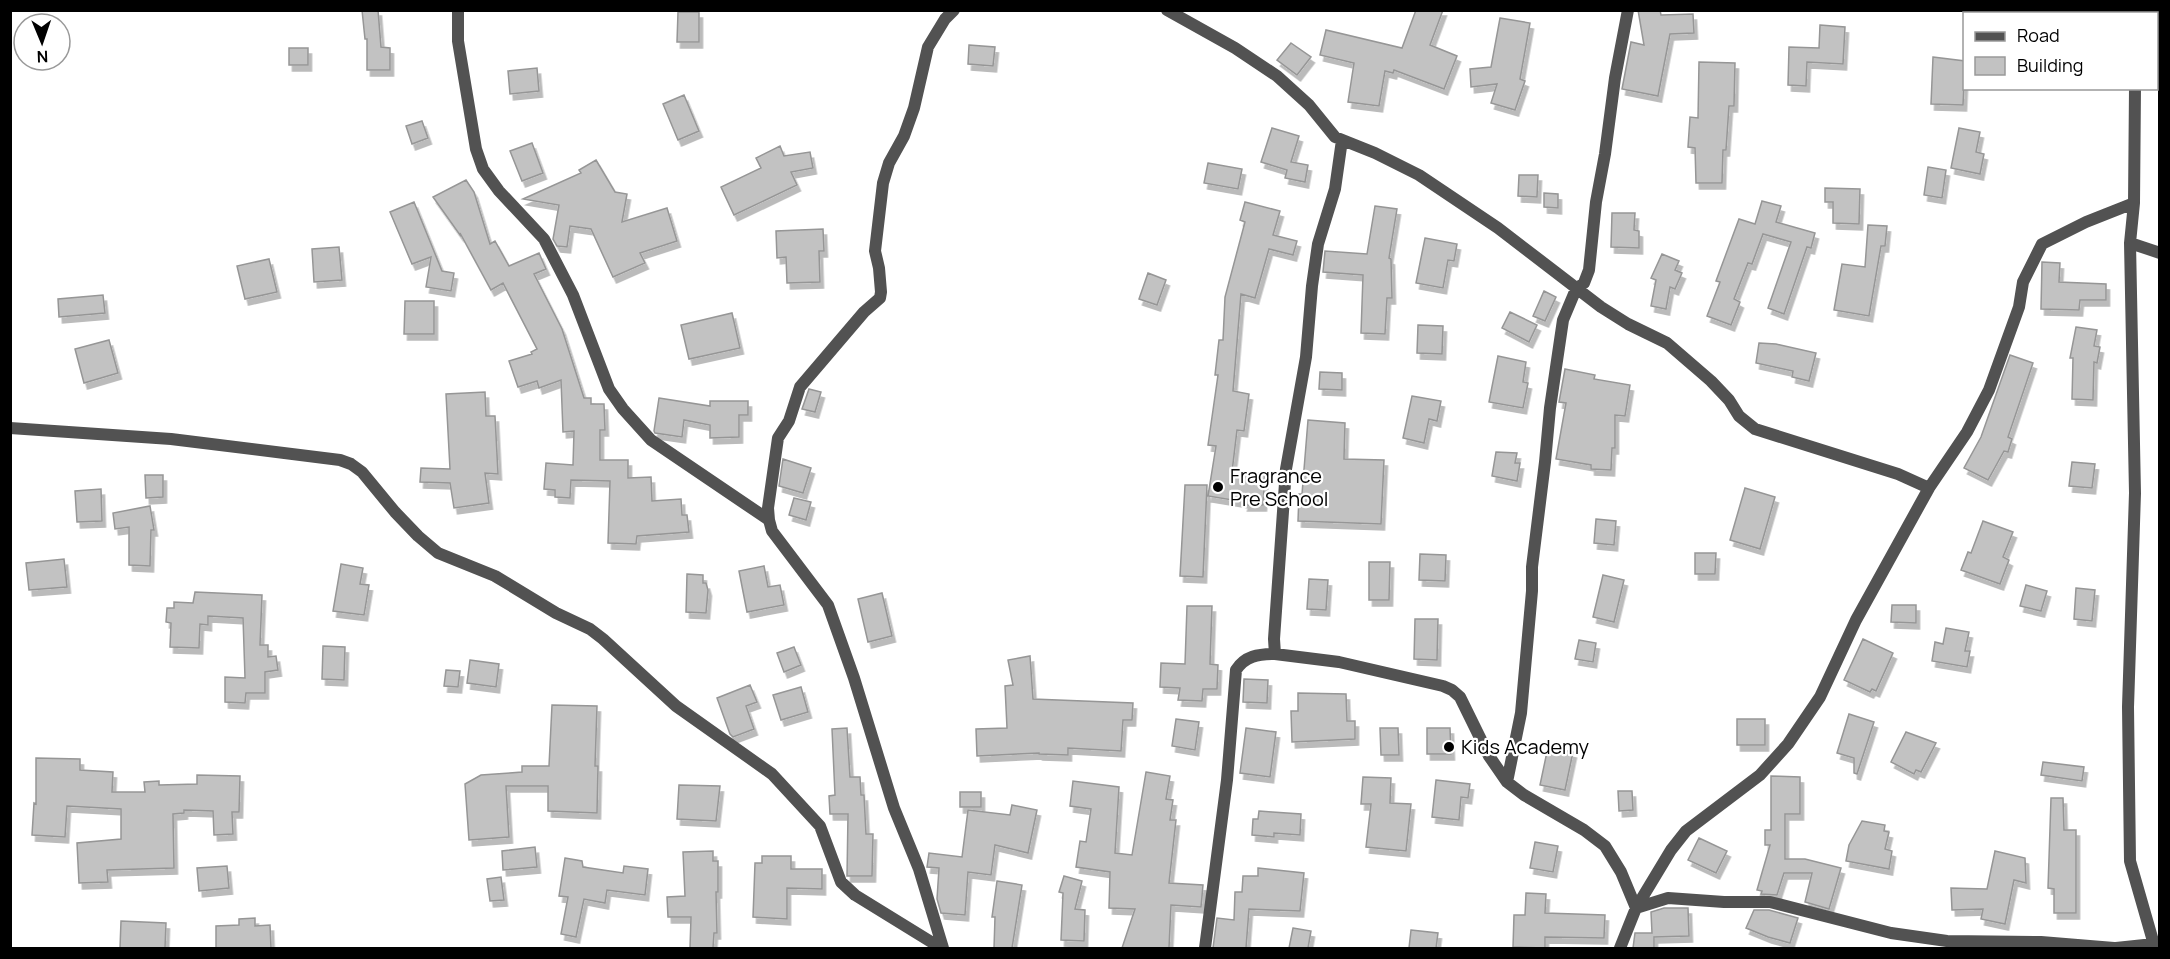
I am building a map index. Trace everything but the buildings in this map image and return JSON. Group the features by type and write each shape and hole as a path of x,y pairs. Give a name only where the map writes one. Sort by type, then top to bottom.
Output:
{"street":[{"path":"458,10 458,41 476,149 483,169 498,191 544,238 573,295 609,389 623,409 651,440 769,520"},
{"path":"942,948 919,869 894,808 854,678 828,605 772,531 768,508 778,438 789,421 800,387 864,312 880,298 879,268 875,251 883,183 889,163 908,127 928,47 945,19 954,10"},
{"path":"1167,10 1235,48 1277,76 1309,105 1328,130 1342,140 1375,153 1419,175 1508,235 1576,289 1628,324 1667,343 1711,381 1739,416 1755,429 1898,474 1929,488"},
{"path":"1507,782 1521,706 1532,591 1532,567 1550,408 1563,320 1576,289 1584,283 1589,270 1596,202 1628,10"},
{"path":"1636,908 1668,898 1724,902 1770,902 1891,933 1947,941 2041,942 2115,948 2154,946 2130,861 2128,707 2135,492 2130,243 2134,203 2135,90"},
{"path":"1275,654 1274,639 1286,469 1306,357 1318,244 1335,189 1342,140"},
{"path":"1620,948 1636,908 1671,850 1686,831 1760,775 1788,744 1820,697 1856,620 1929,488 1967,432 1989,390 2019,308 2023,282 2042,244 2086,222 2134,203"},
{"path":"2130,243 2160,253"},
{"path":"10,428 171,439 340,460 351,464 362,472 418,536 438,553 495,576 556,613 590,629 676,706 771,774 819,826 841,882 855,895 942,948"},
{"path":"1204,948 1227,780 1236,670 1241,661 1252,656 1275,654 1338,662 1452,690 1460,697 1489,756 1507,782 1524,795 1584,830 1605,846 1622,872 1636,908"}],"place":[{"name":"Fragrance Pre School","path":"1218,487"},
{"name":"Kids Academy","path":"1449,747"}]}
